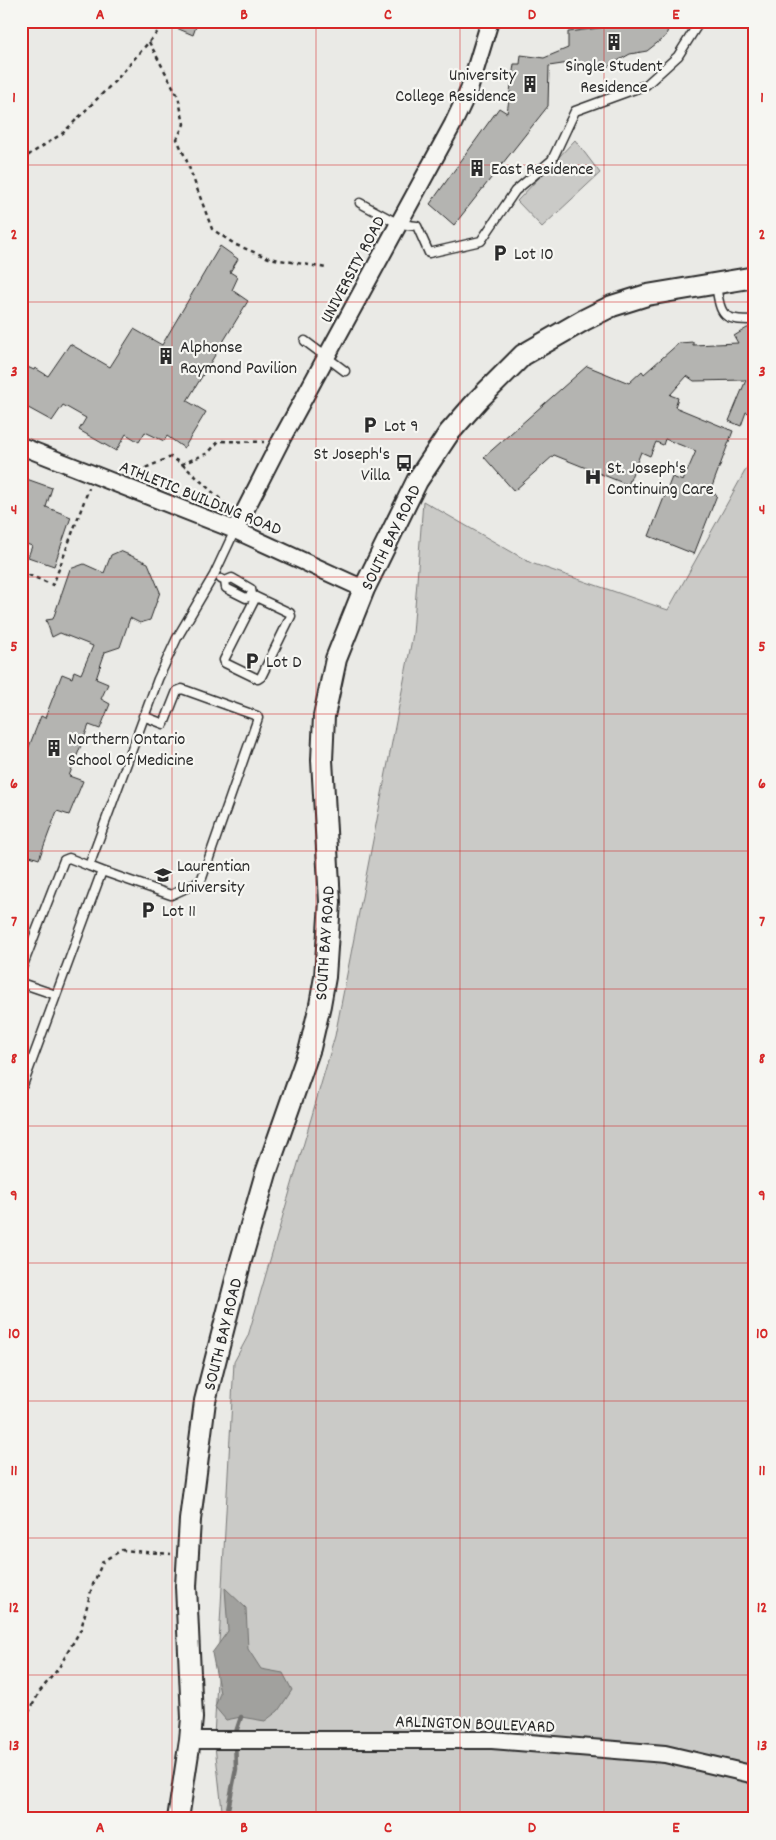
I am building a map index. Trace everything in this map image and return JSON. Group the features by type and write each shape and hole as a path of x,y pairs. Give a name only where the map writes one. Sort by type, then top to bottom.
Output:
{"street":[{"name":"UNIVERSITY ROAD","path":"238,523 453,124 469,90 490,21"},
{"name":"SOUTH BAY ROAD","path":"178,1819 192,1718 186,1586 190,1520 205,1401 214,1360 266,1174 310,1048 320,1005 328,944 330,902 322,760 324,716 336,660 364,588 417,481 449,434 478,400 524,356 584,320 612,306 647,295 755,276"},
{"name":"ATHLETIC BUILDING ROAD","path":"21,446 113,482 238,523 364,588"},
{"name":"ARLINGTON BOULEVARD","path":"190,1740 492,1740 665,1754 755,1775"}],"lane":[{"path":"360,203 399,224 417,226 429,253 481,241 514,191 552,160 575,111 646,85 678,56 700,21"},
{"path":"716,283 723,313 729,319 755,320"},
{"path":"305,340 345,370"},
{"path":"89,866 158,679 177,638 214,575 238,523"},
{"path":"214,575 225,581 226,588 246,598 254,596 290,613 291,616 261,677 258,679 225,664 224,660 254,596"},
{"path":"21,970 64,860 70,858 171,895 199,882 202,878 258,718 257,716 182,689 177,691 164,724 143,716"},
{"path":"24,1085 102,870"},
{"path":"21,983 56,995"}],"path":[{"path":"21,160 63,133 117,78 167,21"},
{"path":"149,42 178,96 184,124 177,138 212,228 236,245 269,258 326,268"},
{"path":"182,464 208,453 219,441 280,442"},
{"path":"113,482 171,457 182,464 228,507 238,523"},
{"path":"21,574 24,573 53,585 94,475"},
{"path":"21,1727 40,1691 58,1669 81,1629 92,1587 103,1561 122,1550 188,1556"}],"shaded area":[{"path":"575,140 600,173 542,227 517,201"},
{"path":"755,453 755,1819 223,1819 214,1737 234,1362 248,1336 335,1036 413,634 423,501 531,563 668,610"},
{"path":"225,1588 246,1608 248,1649 261,1669 283,1673 292,1690 278,1711 265,1721 241,1717 226,1720 215,1707 220,1693 212,1653 228,1631"}],"building":[{"path":"160,21 198,21 193,35"},
{"path":"617,21 673,21 666,36 647,51 630,54 605,68 598,65 569,63 549,66 548,106 454,225 430,204 499,108 507,113 514,64 520,64 521,55 544,58 568,48 568,32 607,27"},
{"name":"Alphonse Raymond Pavilion","path":"220,246 238,259 230,272 238,277 232,290 248,301 187,401 206,412 184,448 167,436 164,441 145,432 139,442 126,434 116,451 79,430 86,418 63,405 52,421 21,404 21,364 34,370 35,368 48,376 70,344 110,367 134,329 162,345"},
{"path":"755,327 755,398 749,413 746,412 741,426 729,421 746,380 694,381 687,376 670,395 678,398 675,407 733,431 710,492 717,495 694,554 649,536 672,477 683,481 696,451 665,439 663,445 656,442 650,456 641,452 628,485 554,455 514,491 484,457 587,366 629,383 642,371 644,374 679,343 693,342 693,345 738,343 734,336 747,328"},
{"path":"21,477 52,488 46,507 71,517 54,566 28,557 32,546 21,542"},
{"path":"120,551 148,563 160,592 150,620 140,623 130,618 120,647 105,652 96,679 108,684 101,699 110,704 100,729 89,725 69,776 83,781 69,815 57,811 39,859 21,853 21,767 41,716 45,718 62,674 72,678 74,671 81,674 93,646 60,633 52,637 46,620 53,619 70,569 84,564 104,573 111,555"}],"waterway":[{"path":"226,1819 236,1769 235,1735 241,1717"}],"place":[{"name":"Single Student Residence","path":"614,42"},
{"name":"University College Residence","path":"530,84"},
{"name":"East Residence","path":"477,168"},
{"name":"Lot 10","path":"500,253"},
{"name":"Alphonse Raymond Pavilion","path":"166,356"},
{"name":"Lot 9","path":"370,425"},
{"name":"St Joseph's Villa","path":"404,463"},
{"name":"St. Joseph's Continuing Care","path":"593,477"},
{"name":"Lot D","path":"252,661"},
{"name":"Northern Ontario School Of Medicine","path":"54,748"},
{"name":"Laurentian University","path":"163,875"},
{"name":"Lot 11","path":"148,910"}]}
